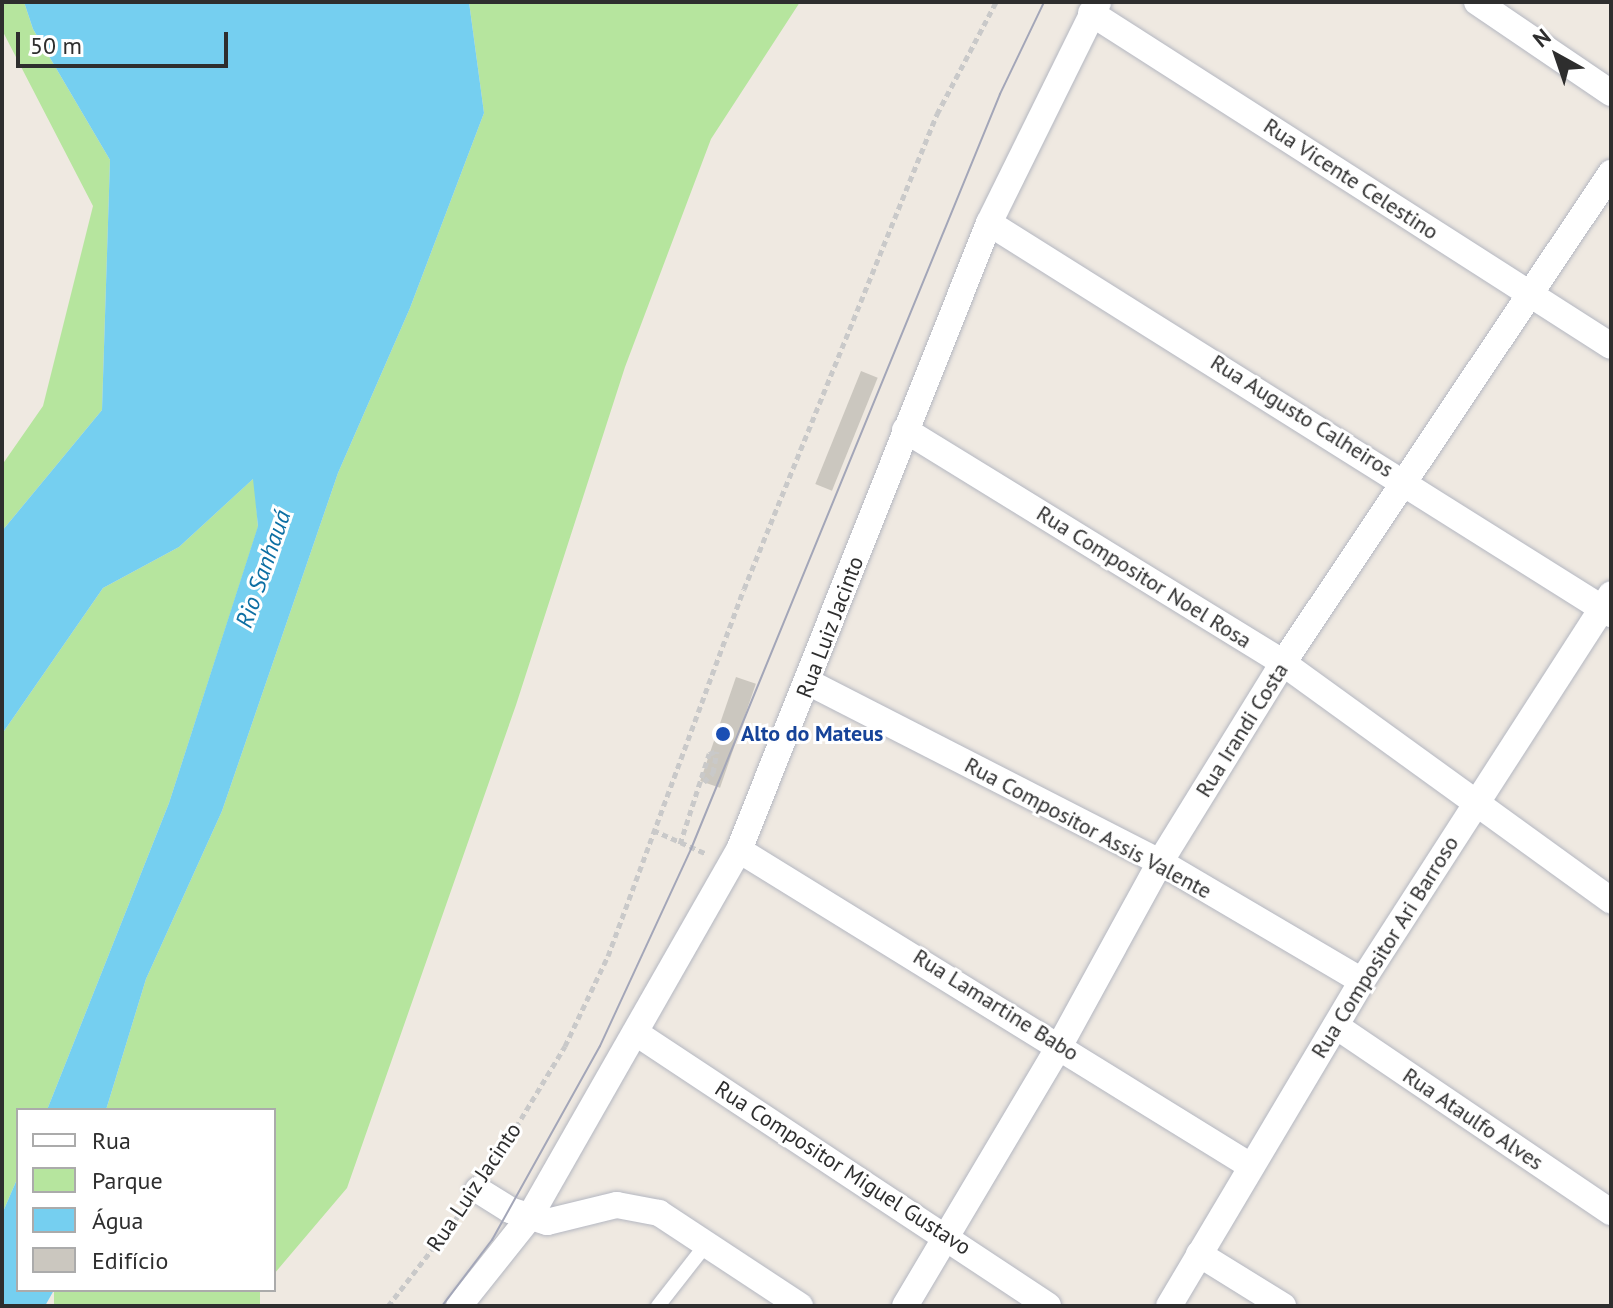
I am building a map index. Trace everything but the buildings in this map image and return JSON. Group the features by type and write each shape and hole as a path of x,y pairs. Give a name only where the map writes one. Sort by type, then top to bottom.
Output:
{"street":[{"path":"1477,2 1611,93"},
{"name":"Rua Luiz Jacinto","path":"459,1306 529,1218 739,850 810,683 905,430 989,223 1094,8"},
{"name":"Rua Vicente Celestino","path":"1094,8 1611,346"},
{"name":"Rua Irandi Costa","path":"905,1306 1060,1045 1160,862 1283,663 1402,478 1611,173"},
{"name":"Rua Augusto Calheiros","path":"989,223 1608,605"},
{"name":"Rua Compositor Noel Rosa","path":"905,430 1283,663 1474,804 1611,900"},
{"name":"Rua Compositor Ari Barroso","path":"1169,1306 1249,1165 1362,981 1474,804 1608,605"},
{"name":"Rua Compositor Assis Valente","path":"810,683 1160,862 1362,981"},
{"name":"Rua Lamartine Babo","path":"739,850 1060,1045 1249,1165"},
{"name":"Rua Ataulfo Alves","path":"1336,1026 1611,1212"},
{"name":"Rua Compositor Miguel Gustavo","path":"636,1033 947,1236 1048,1306"},
{"path":"478,1190 529,1218 547,1222 597,1208 637,1206 709,1241 800,1306"},
{"path":"1199,1254 1283,1306"}],"lane":[{"path":"658,1306 709,1241"}],"path":[{"name":"Rua Luiz Jacinto","path":"388,1306 478,1190 565,1046 608,956 744,589 937,114 996,2"},
{"path":"680,844 704,782 711,779 717,751 709,754 701,776 704,782"},
{"path":"653,830 698,851"}],"green space":[{"path":"2,2 24,2 33,29 110,160 102,410 2,531 2,465 43,406 93,206 2,30"},
{"path":"469,2 800,2 711,139 625,367 516,705 347,1188 276,1272 276,1108 107,1108 146,979 222,811 338,473 410,308 484,113"},
{"path":"254,478 258,527 169,803 48,1108 16,1108 16,1182 2,1214 2,734 103,588 179,547"},
{"path":"54,1292 260,1292 260,1306 54,1306"}],"water":[{"name":"Rio Sanhauá","path":"24,2 469,2 484,113 410,308 338,473 222,811 146,979 107,1108 48,1108 169,803 258,526 253,479 179,547 103,588 2,734 2,531 102,410 110,160 33,29"},
{"path":"16,1182 16,1292 53,1292 45,1306 2,1306 2,1214"}],"tram line":[{"path":"442,1306 492,1240 600,1046 691,849 1000,94 1044,2"}],"place":[{"name":"Alto do Mateus","path":"723,734"}]}
